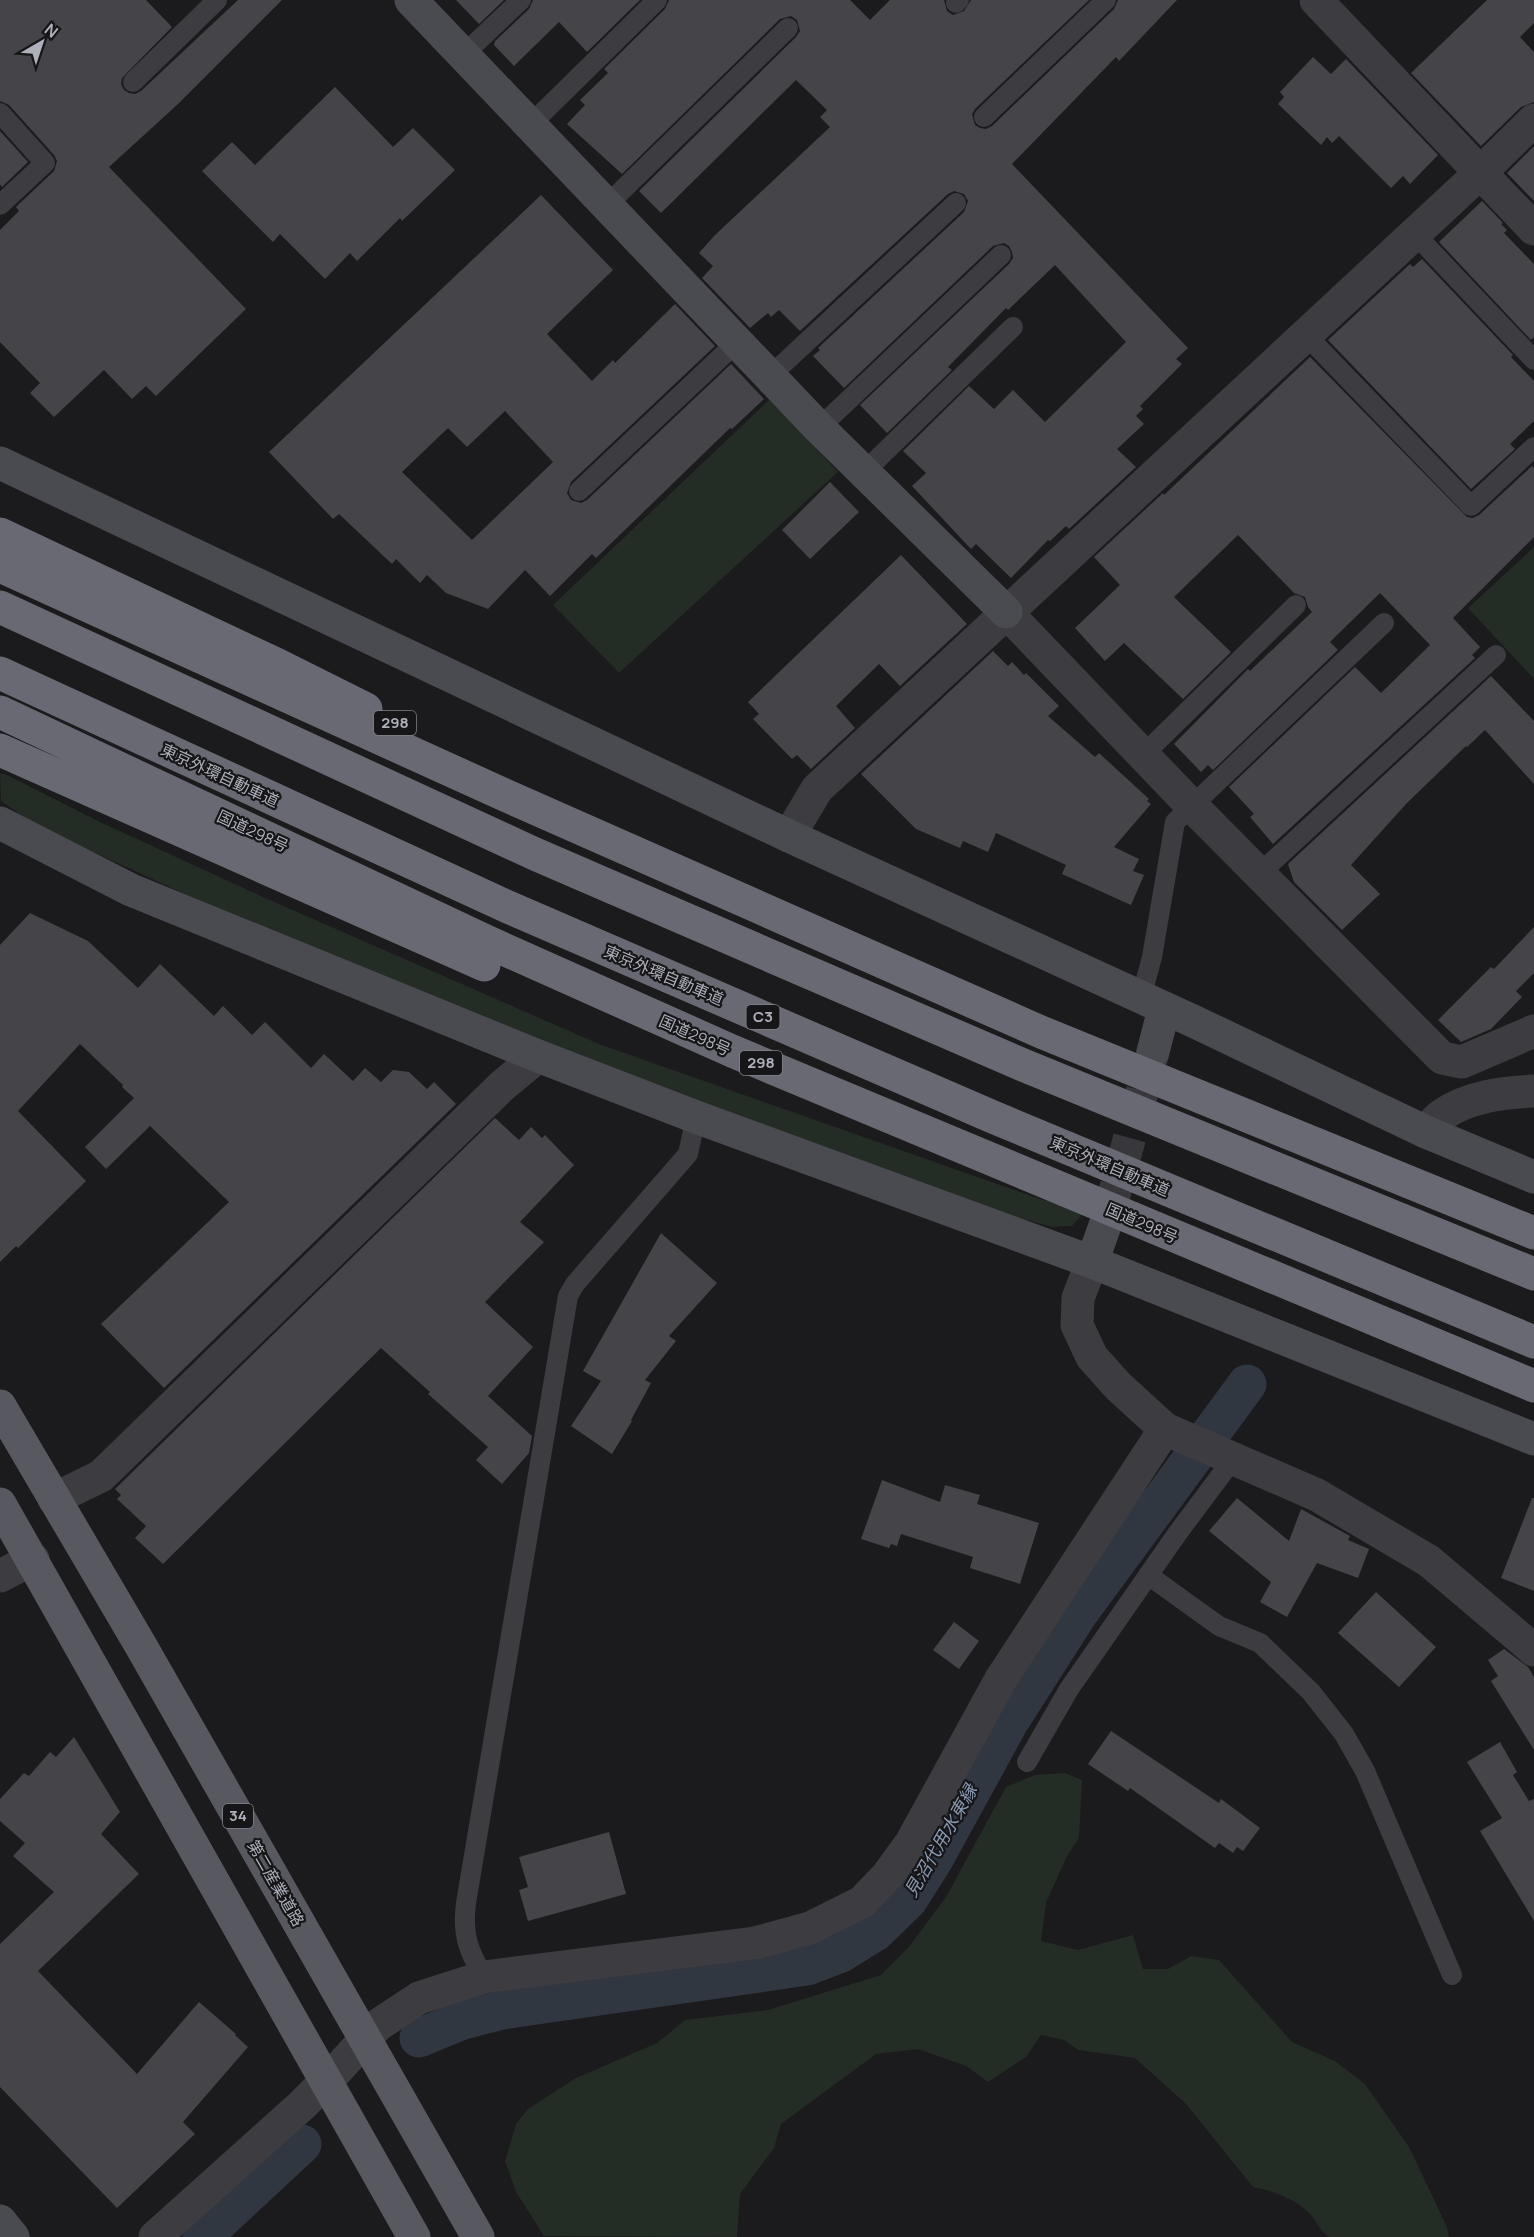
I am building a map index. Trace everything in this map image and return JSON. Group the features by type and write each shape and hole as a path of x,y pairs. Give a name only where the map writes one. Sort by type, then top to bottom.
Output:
{"highway":[{"name":"298","path":"0,534 278,665 786,919"},
{"name":"298","path":"0,566 507,796 1041,1032 1534,1233"},
{"path":"0,607 567,868 1023,1065 1534,1274"},
{"name":"東京外環自動車道","path":"0,673 519,912 993,1117 1534,1342"},
{"name":"国道298号","path":"0,712 490,943 732,1052 1534,1386"},
{"name":"298","path":"0,750 488,966 732,1052"}],"main road":[{"name":"第二産業道路","path":"0,1406 141,1646 477,2234"},
{"path":"0,1503 414,2237"}],"street":[{"path":"411,0 819,428 1006,612 1191,805 1442,1058 1462,1062 1534,1031"},
{"path":"1316,0 1534,230"},
{"path":"789,836 818,789 1480,173 1534,120"},
{"path":"0,463 789,836 1153,1003 1426,1132 1534,1177"},
{"path":"0,823 131,890 538,1056 696,1117 1092,1262 1534,1438"},
{"path":"1153,1003 1153,1052"},
{"path":"54,1499 101,1476 502,1086 538,1056"},
{"path":"1426,1132 1441,1115 1465,1103 1502,1093 1534,1091"},
{"path":"1108,1217 1078,1298 1077,1325 1092,1357 1118,1386 1165,1429 1317,1496 1428,1561 1534,1650"},
{"path":"155,2237 326,2080 365,2038 391,2015 419,1998 484,1977 756,1943 810,1928 862,1902 887,1876 911,1843 1001,1679 1165,1429"},
{"path":"0,1576 33,1559"},
{"path":"0,2222 13,2237"}],"lane":[{"path":"133,82 217,0"},
{"path":"463,55 521,0"},
{"path":"530,125 657,0"},
{"path":"984,117 1106,0"},
{"path":"607,205 788,28"},
{"path":"0,113 45,163 0,206"},
{"path":"770,376 956,203"},
{"path":"1414,233 1534,360"},
{"path":"819,428 1002,255"},
{"path":"863,472 1013,327"},
{"path":"1305,334 1471,506 1534,447"},
{"path":"579,491 737,342"},
{"path":"1143,755 1296,605"},
{"path":"1153,1003 1152,957 1174,822 1384,623"},
{"path":"1260,874 1496,655"},
{"path":"484,1977 469,1952 463,1923 568,1296 575,1284 688,1154 696,1117"},
{"path":"1027,1762 1069,1689 1148,1575 1233,1459"},
{"path":"1148,1575 1219,1626 1260,1643 1311,1692 1344,1734 1365,1771 1452,1974"}],"shaded area":[{"path":"770,399 838,472 619,673 553,605"},
{"path":"1534,547 1534,679 1468,608"},
{"path":"0,774 5,774 100,822 272,901 599,1044 1043,1200 1069,1204 1086,1210 1072,1226 1052,1227 995,1211 620,1075 213,907 74,843 25,818 1,801"},
{"path":"1065,1773 1082,1780 1079,1838 1066,1858 1046,1903 1041,1941 1078,1950 1133,1935 1143,1969 1168,1969 1191,1956 1219,1960 1292,2042 1335,2061 1365,2084 1409,2147 1447,2227 1449,2237 1329,2237 1303,2207 1274,2193 1253,2187 1186,2104 1135,2058 1078,2050 1064,2040 1041,2035 1026,2057 988,2082 966,2066 918,2049 876,2054 781,2124 774,2148 740,2194 737,2237 544,2236 516,2192 505,2161 516,2124 528,2109 576,2078 657,2043 685,2020 768,2010 881,1975 908,1948 946,1897 1006,1787 1035,1775"}],"building":[{"path":"0,0 146,0 172,27 122,78 121,84 124,90 135,94 141,91 238,0 282,0 177,105 109,167 246,309 156,396 146,386 132,399 104,370 54,417 30,393 40,383 0,342 0,230 19,211 16,207 54,171 57,161 9,105 0,101"},
{"path":"456,0 504,0 479,24"},
{"path":"533,0 640,0 587,52 559,22 514,66 494,45 495,41 529,9"},
{"path":"669,0 850,0 870,20 890,0 944,0 947,11 953,15 964,11 971,0 1089,0 975,109 972,114 975,125 986,129 992,126 1114,9 1118,0 1177,0 1119,61 1116,57 1012,164 1188,348 1176,359 1182,364 1140,406 1143,409 1136,416 1144,424 1117,449 1136,467 1069,529 1066,526 1050,541 1048,540 1011,578 976,544 971,549 912,486 926,473 903,451 969,386 994,409 1013,390 1045,422 1126,342 1055,265 1008,310 1006,308 948,367 952,370 887,433 860,405 1009,264 1013,258 1009,246 1004,243 993,246 844,388 813,356 820,350 818,348 964,212 968,201 964,194 954,191 948,194 800,331 779,310 771,317 768,313 750,328 702,278 713,266 699,253 714,236 830,127 820,117 827,110 796,80 661,213 639,191 796,37 800,31 797,20 791,16 780,19 622,174 567,124 585,105 580,100 608,73 604,69 665,9"},
{"path":"1487,0 1534,0 1534,23 1520,37 1534,52 1534,102 1521,107 1481,146 1411,73"},
{"path":"1313,57 1331,74 1346,59 1438,155 1410,184 1403,176 1391,188 1339,136 1332,143 1327,137 1321,145 1278,104 1284,97 1280,92"},
{"path":"335,87 393,147 413,128 455,170 402,221 400,218 357,261 350,253 325,279 280,234 273,242 202,171 232,142 255,165"},
{"path":"0,131 28,162 2,187 0,184"},
{"path":"1534,146 1534,201 1507,173"},
{"path":"541,195 613,270 547,334 592,381 613,360 615,363 675,304 715,346 571,482 567,493 571,500 581,503 587,500 731,364 764,399 732,429 730,428 596,558 592,554 550,596 525,570 488,609 446,593 427,575 420,583 396,559 392,564 339,514 333,519 269,452","holes":["505,411 553,462 472,540 402,472 448,428 467,447"]},
{"path":"1482,201 1503,223 1501,224 1507,230 1504,233 1534,264 1534,337 1531,340 1439,242"},
{"path":"1422,259 1513,355 1511,357 1534,381 1534,421 1510,444 1515,449 1471,489 1328,340 1410,264 1413,267"},
{"path":"1310,357 1467,517 1473,518 1479,515 1532,466 1534,468 1534,537 1453,618 1480,647 1472,655 1475,658 1273,844 1250,817 1254,814 1229,787 1355,667 1381,693 1430,645 1380,593 1330,642 1338,650 1213,770 1208,765 1201,772 1174,744 1248,669 1250,671 1312,612 1305,597 1294,593 1238,535 1174,597 1231,652 1183,699 1124,643 1105,661 1075,628 1120,585 1094,557 1163,493 1164,495"},
{"path":"830,482 859,512 810,559 782,530"},
{"path":"901,555 967,624 900,686 879,664 836,706 855,728 811,769 797,755 792,759 753,719 759,714 748,702"},
{"path":"993,651 1008,666 1012,662 1024,675 1026,673 1059,706 1048,716 1095,757 1099,753 1149,799 1147,801 1151,804 1114,847 1139,859 1133,871 1144,875 1131,905 1062,874 1066,865 996,833 988,852 963,841 960,848 916,829 861,774"},
{"path":"1491,676 1534,721 1534,784 1485,730 1407,803 1351,865 1380,894 1342,930 1294,882 1288,864"},
{"path":"30,913 88,941 138,988 160,964 214,1016 223,1006 252,1035 265,1022 311,1068 324,1054 353,1081 365,1068 381,1082 393,1070 409,1072 427,1089 434,1082 456,1104 164,1388 101,1324 229,1202 150,1126 106,1169 85,1147 134,1098 80,1044 18,1111 86,1181 18,1248 16,1246 0,1262 0,945"},
{"path":"1534,927 1534,973 1516,991 1522,997 1491,1029 1461,1042 1438,1020 1491,967 1494,969"},
{"path":"495,1118 519,1140 531,1127 542,1138 545,1135 574,1165 520,1222 544,1242 485,1302 533,1347 488,1396 532,1436 529,1453 502,1484 476,1460 488,1447 428,1394 430,1392 381,1348 163,1564 135,1538 146,1526 117,1499 121,1495 115,1489"},
{"path":"661,1233 717,1283 669,1336 676,1341 645,1380 651,1383 612,1454 571,1426 601,1381 583,1371"},
{"path":"882,1480 940,1502 945,1485 980,1495 977,1504 1039,1523 1020,1584 970,1568 973,1557 901,1534 897,1546 891,1544 889,1548 861,1539"},
{"path":"1237,1498 1289,1541 1301,1509 1350,1536 1348,1540 1369,1549 1358,1578 1317,1563 1287,1617 1260,1602 1271,1582 1209,1531"},
{"path":"1532,1498 1534,1498 1534,1591 1501,1578"},
{"path":"1376,1592 1436,1647 1399,1687 1338,1633"},
{"path":"954,1622 979,1641 959,1669 933,1650"},
{"path":"1504,1649 1528,1667 1534,1677 1534,1750 1491,1681 1498,1676 1488,1660"},
{"path":"1111,1731 1219,1803 1221,1799 1260,1828 1243,1851 1237,1847 1233,1853 1219,1843 1215,1848 1130,1788 1128,1791 1088,1764"},
{"path":"74,1737 120,1812 101,1834 139,1874 38,1971 137,2074 199,2002 248,2047 183,2122 195,2134 117,2208 0,2087 0,1944 54,1892 13,1856 25,1843 0,1821 0,1799 24,1773 29,1776 50,1752 56,1757"},
{"path":"1500,1742 1517,1772 1513,1775 1529,1801 1534,1799 1534,1921 1480,1831 1502,1818 1467,1762"},
{"path":"609,1832 626,1894 528,1921 519,1890 528,1887 519,1857"}],"waterway":[{"name":"見沼代用水東縁","path":"419,2038 463,2020 502,2010 807,1966 841,1953 875,1932 908,1900 934,1859 1009,1722 1078,1614 1247,1384"},
{"name":"見沼代用水東縁","path":"202,2237 302,2144"}],"tunnel":[{"path":"1108,1217 1153,1052"}]}
